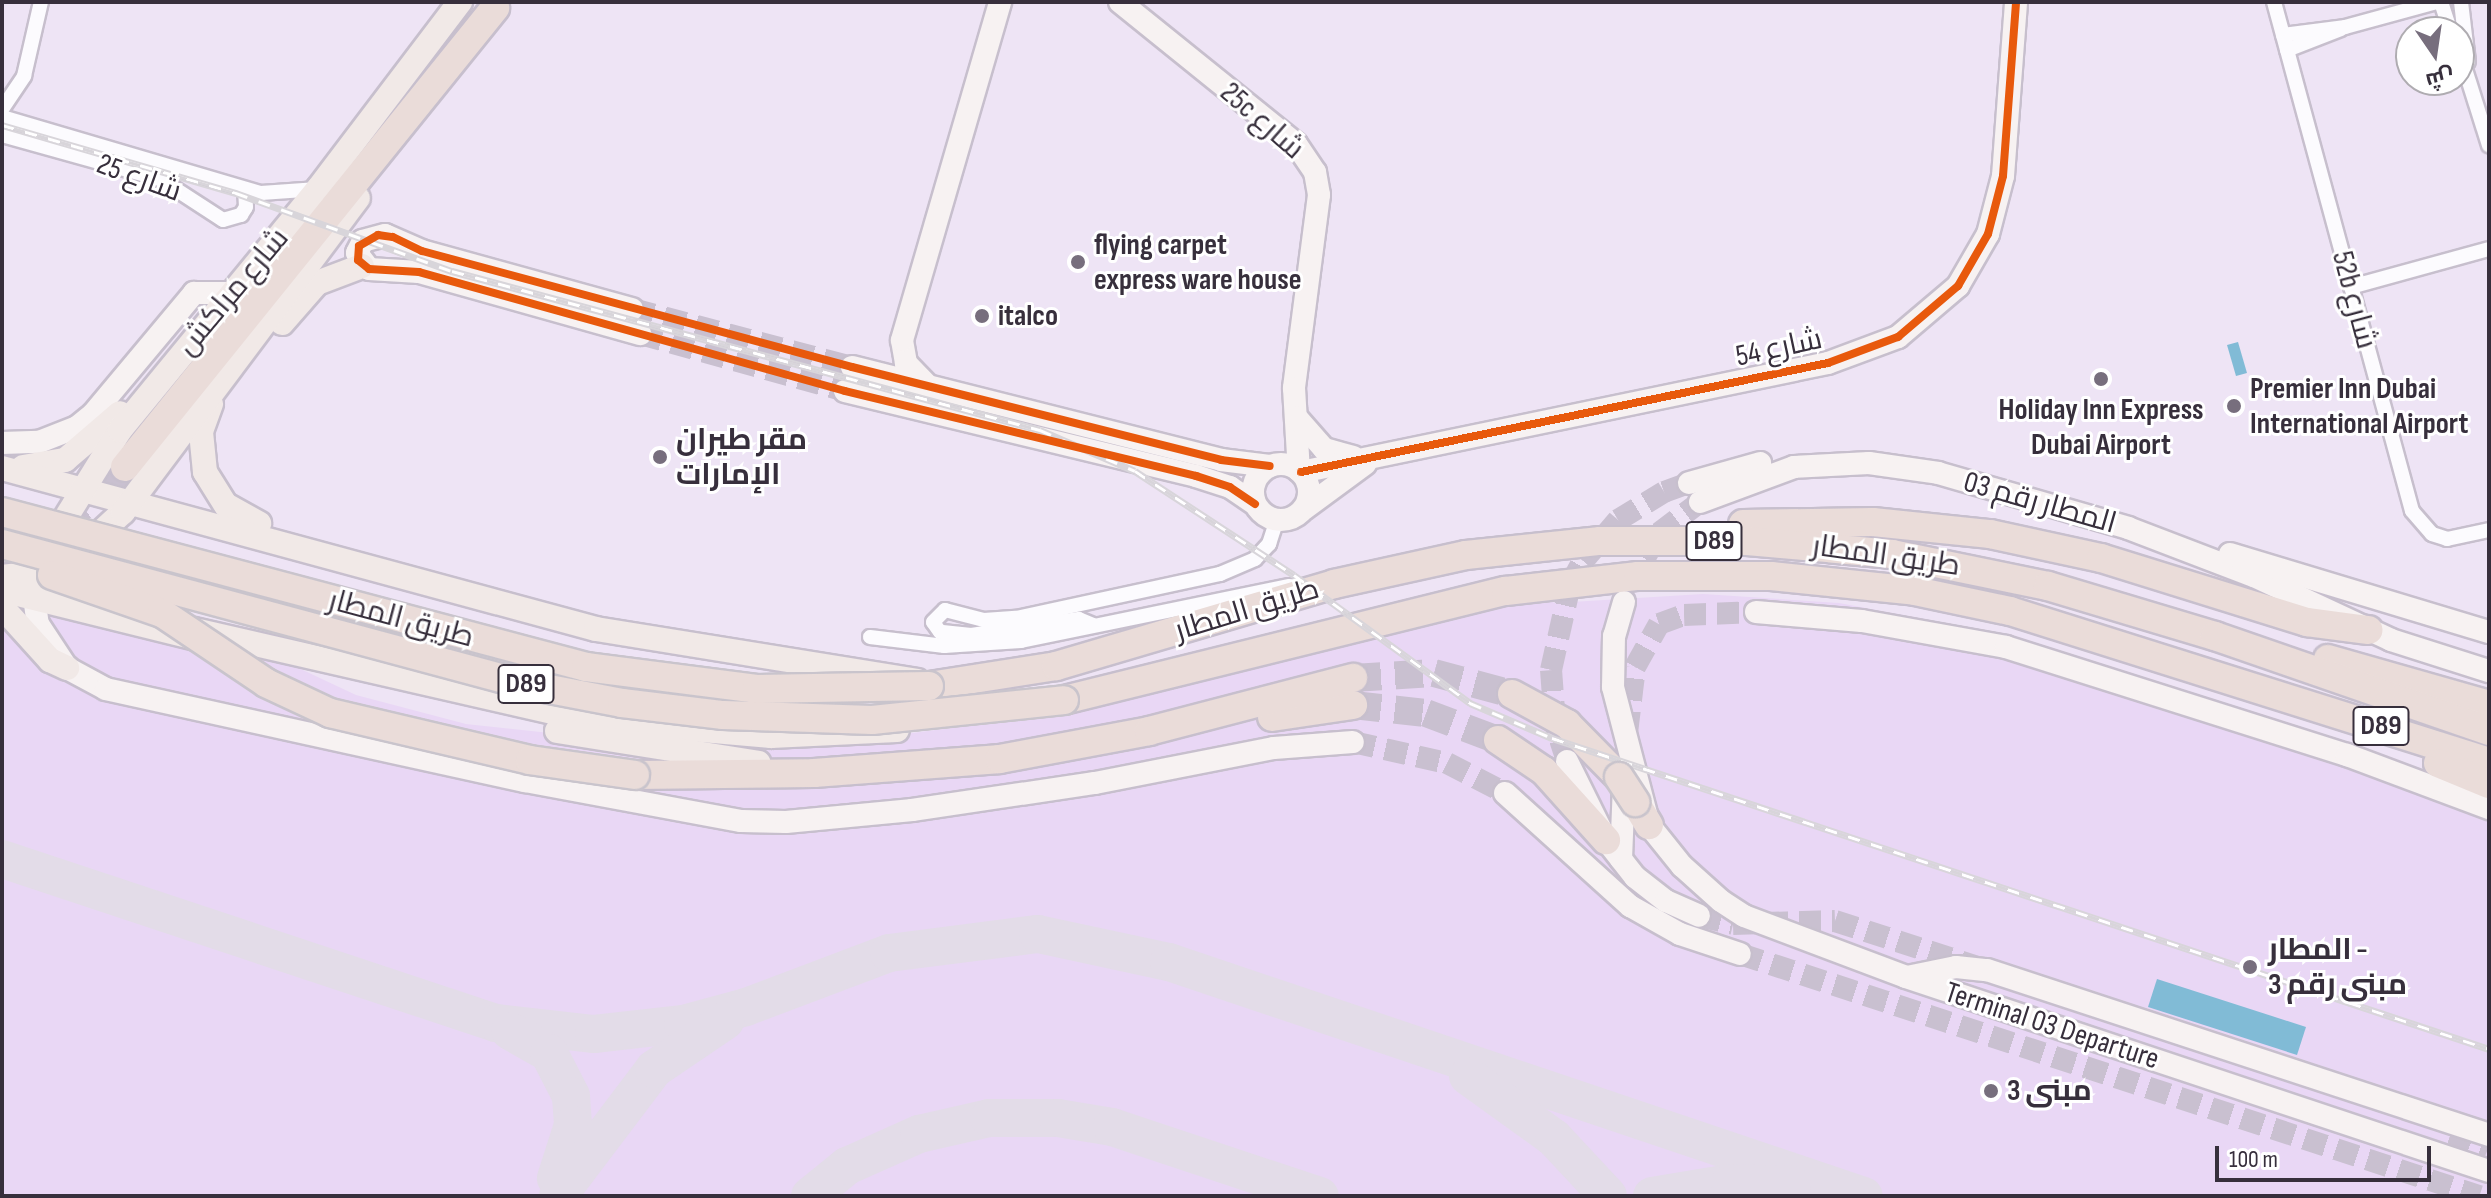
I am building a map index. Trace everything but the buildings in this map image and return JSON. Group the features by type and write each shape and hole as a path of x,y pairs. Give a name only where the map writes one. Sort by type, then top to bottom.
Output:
{"highway":[{"path":"125,467 497,5"},
{"name":"طريق المطار","path":"2,512 586,667 757,689 929,686 1084,659 1334,584 1466,555 1600,541 1747,541 1892,554 2048,586 2215,636 2489,731"},
{"path":"1600,541 1645,530 1723,525 1859,522 1952,528 2066,549 2307,622 2368,630"},
{"name":"طريق المطار","path":"2,544 523,684 622,703 723,715 872,720 1064,700 1463,598 1594,580 1682,575 1819,579 1963,600 2097,635 2489,762"},
{"path":"2,559 162,613 266,683 330,713 541,763 635,775 864,769 1054,751 1353,692"},
{"path":"2215,636 2283,647 2489,705"},
{"path":"2273,690 2344,728 2489,784"},
{"path":"1512,694 1567,724 1622,771 1642,813"},
{"path":"1498,740 1544,771 1614,849"}],"main road":[{"name":"شارع مراكش","path":"34,597 43,564 75,498 145,397 318,189 460,2"},
{"path":"926,384 906,363 902,340 1000,2"},
{"name":"25c شارع","path":"1120,2 1296,144 1315,172 1319,195 1296,360 1295,420 1300,472"},
{"name":"شارع 54","path":"1300,472 1853,357 1919,324 1975,261 1997,206 2016,2"},
{"path":"2,577 43,564 72,550 111,524 132,501 469,55 497,5"},
{"path":"362,266 359,246 370,237 385,235 422,251 632,309"},
{"path":"318,550 295,535 236,513 217,495 205,472 200,445 204,419 320,264 330,236"},
{"path":"250,357 317,283 362,266 419,272 640,334"},
{"path":"2,443 39,442 77,427 194,293 230,293"},
{"path":"845,391 1196,476 1230,487 1277,520 1304,509 1308,486 1300,472 1221,460 852,367"},
{"path":"2,467 42,467 65,460 145,397"},
{"path":"1295,420 1324,449 1369,460"},
{"name":"25c شارع","path":"1272,466 1295,420"},
{"name":"شارع 54","path":"1304,509 1369,460"},
{"name":"المطار رقم 03","path":"1695,492 1794,467 1869,463 1938,473 2128,528 2254,576 2368,630 2489,671"},
{"path":"1255,504 1254,482 1272,466"},
{"path":"2,467 75,498 132,501 668,645 878,671 929,686"},
{"path":"75,498 72,550 86,585 109,605 254,646 498,704 634,727 813,737 932,726 1064,700"},
{"path":"111,524 168,522 387,580 463,591"},
{"path":"2128,528 2267,563 2489,632"},
{"path":"2,590 191,637 254,646"},
{"path":"34,597 38,624 67,668"},
{"path":"1624,602 1614,636 1613,687 1642,813"},
{"path":"2,607 50,660 117,692 525,781 752,821 958,804 1274,748 1353,742"},
{"path":"1756,612 1862,621 2006,647 2361,759 2489,808"},
{"path":"498,704 539,726 642,748 728,760 864,769"},
{"path":"1567,761 1614,849 1666,901 1699,916"},
{"path":"1614,849 1622,771"},
{"path":"1505,793 1619,897 1673,930 1740,954"},
{"name":"Terminal 03 Departure","path":"1642,813 1700,884 1744,916 1906,977 2489,1171"},
{"path":"1666,901 1673,930"},
{"path":"1906,977 1956,967 1987,970 2489,1135"}],"street":[{"path":"2,109 24,76 41,2"},
{"name":"52b شارع","path":"2274,2 2412,511 2432,534 2447,539 2489,530"},
{"path":"2285,42 2439,2"},
{"path":"2475,92 2489,145"},
{"name":"شارع 25","path":"2,117 245,189 281,193 318,189"},
{"name":"شارع 25","path":"2,135 139,173 180,189 223,220 241,215 246,207 245,189"},
{"path":"136,156 139,173"},
{"path":"2351,287 2489,249"},
{"path":"1093,625 1079,619 971,635 940,632 933,622 945,610 984,620 1016,618 1220,574 1255,559 1269,544 1277,520"},
{"path":"870,637 982,645 1276,587 1334,584"}],"shaded area":[{"path":"1703,594 1839,603 1989,631 2203,696 2489,796 2489,1196 2,1196 2,604 290,664 356,695 466,724 550,733 859,740 1051,715 1538,596 1555,603"}],"water":[{"path":"2238,342 2247,373 2236,376 2227,345"},
{"path":"2157,979 2306,1027 2297,1055 2148,1007"}],"taxiway":[{"path":"2,859 496,1023 594,1034 683,1024 746,1007 889,953 1038,934 1169,962 1864,1196"},
{"path":"558,1196 654,1069 725,1021"},
{"path":"510,1031 549,1053 571,1096 573,1125 556,1178"},
{"path":"1468,1076 1554,1138 1608,1196"},
{"path":"810,1196 847,1166 919,1134 989,1118 1058,1118 1112,1127 1320,1196"},
{"path":"1652,1196 1730,1183 1792,1185"}],"tunnel":[{"path":"632,309 852,367"},
{"path":"640,334 845,391"},
{"path":"2,543 60,523 106,489 125,467"},
{"path":"1567,761 1555,724 1551,670 1570,585 1583,561 1618,520 1664,492 1689,483"},
{"path":"1628,587 1659,533 1700,502"},
{"path":"1627,733 1635,667 1659,624 1684,615 1756,612"},
{"path":"1353,678 1434,673 1512,694"},
{"path":"1353,705 1426,713 1498,740"},
{"path":"1353,742 1447,763 1505,793"},
{"path":"1699,916 1733,924 1835,921 1977,967"},
{"path":"1740,954 2479,1196"},
{"path":"2451,1133 2489,1147"}],"railway":[{"path":"2,125 236,193 452,271 1040,430 1135,471 1294,575 1470,703 1552,738 2489,1049"}],"cycle path":[{"path":"1301,472 1828,363 1898,337 1958,286 1988,234 2003,176 2016,2"},
{"path":"1255,504 1230,487 1196,476 845,391 419,272 369,269 358,260 359,246 378,235 393,237 422,251 852,367 1221,460 1270,466"}],"place":[{"name":"flying carpet express ware house","path":"1078,262"},
{"name":"italco","path":"982,316"},
{"name":"Holiday Inn Express Dubai Airport","path":"2101,379"},
{"name":"Premier Inn Dubai International Airport","path":"2234,406"},
{"name":"مقر طيران الإمارات","path":"660,457"},
{"name":"المطار - مبنى رقم 3","path":"2250,967"},
{"name":"مبنى 3","path":"1991,1091"}]}
